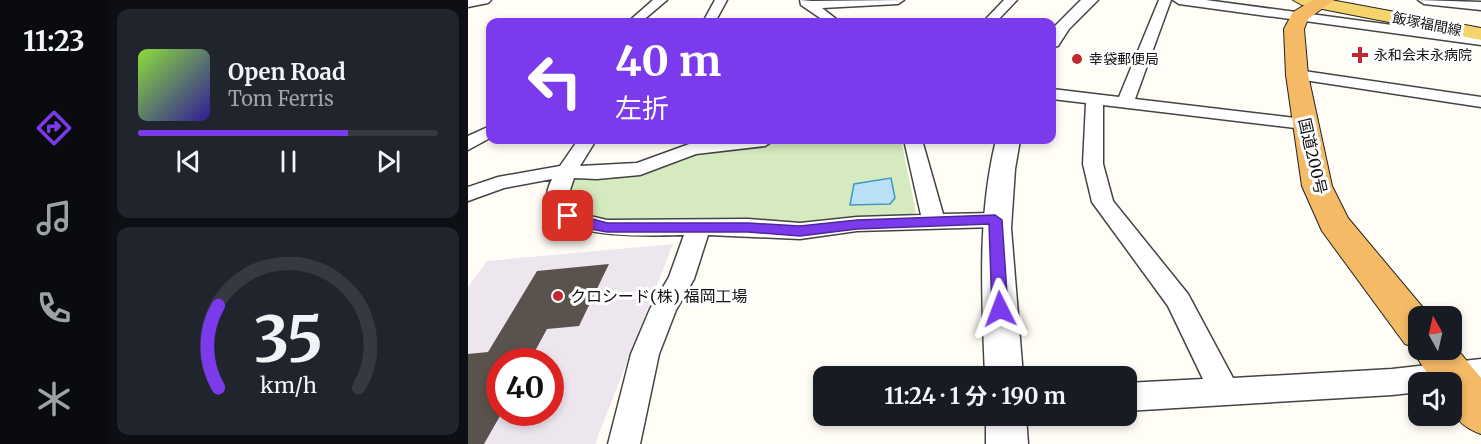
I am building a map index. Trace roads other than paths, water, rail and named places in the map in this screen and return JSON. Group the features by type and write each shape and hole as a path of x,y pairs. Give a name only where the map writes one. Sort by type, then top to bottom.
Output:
{"highway":[{"name":"国道200号","path":"1314,4 1294,29 1297,75 1304,124 1317,186 1334,223 1408,318"},
{"path":"1456,366 1481,413"}],"main road":[{"name":"飯塚福間線","path":"1314,4 1481,28"},
{"name":"飯塚福間線","path":"1314,4 1481,34"}],"street":[{"path":"468,2 483,0"},
{"path":"639,18 661,0"},
{"path":"711,18 721,0"},
{"path":"805,2 898,0"},
{"path":"993,18 1011,0"},
{"path":"1056,36 1062,26 1090,0"},
{"path":"1125,103 1165,0"},
{"path":"1179,0 1314,4 1481,41"},
{"path":"1424,0 1481,6"},
{"path":"805,2 828,18"},
{"path":"1297,75 1481,102"},
{"path":"1056,94 1304,124"},
{"path":"1095,99 1094,164 1103,202 1179,301 1225,393"},
{"path":"468,123 486,125"},
{"path":"468,144 486,133"},
{"path":"584,144 566,171 556,200 558,207 568,216 585,224 607,228 748,227 800,231 857,224 995,220"},
{"path":"468,194 498,183 566,171 597,173 640,169 692,149 733,144"},
{"path":"914,144 934,222"},
{"path":"1003,366 995,220 1002,163 1007,144"},
{"path":"624,444 645,354 663,309 681,279 698,229"},
{"path":"1137,397 1225,393 1456,366"},
{"path":"1006,426 1007,444"}],"water":[{"path":"891,178 895,198 890,204 850,205 854,184"}],"place":[{"name":"永和会末永病院","path":"1360,55"},
{"name":"幸袋郵便局","path":"1077,59"},
{"name":"クロシード(株) 福岡工場","path":"558,296"}]}
